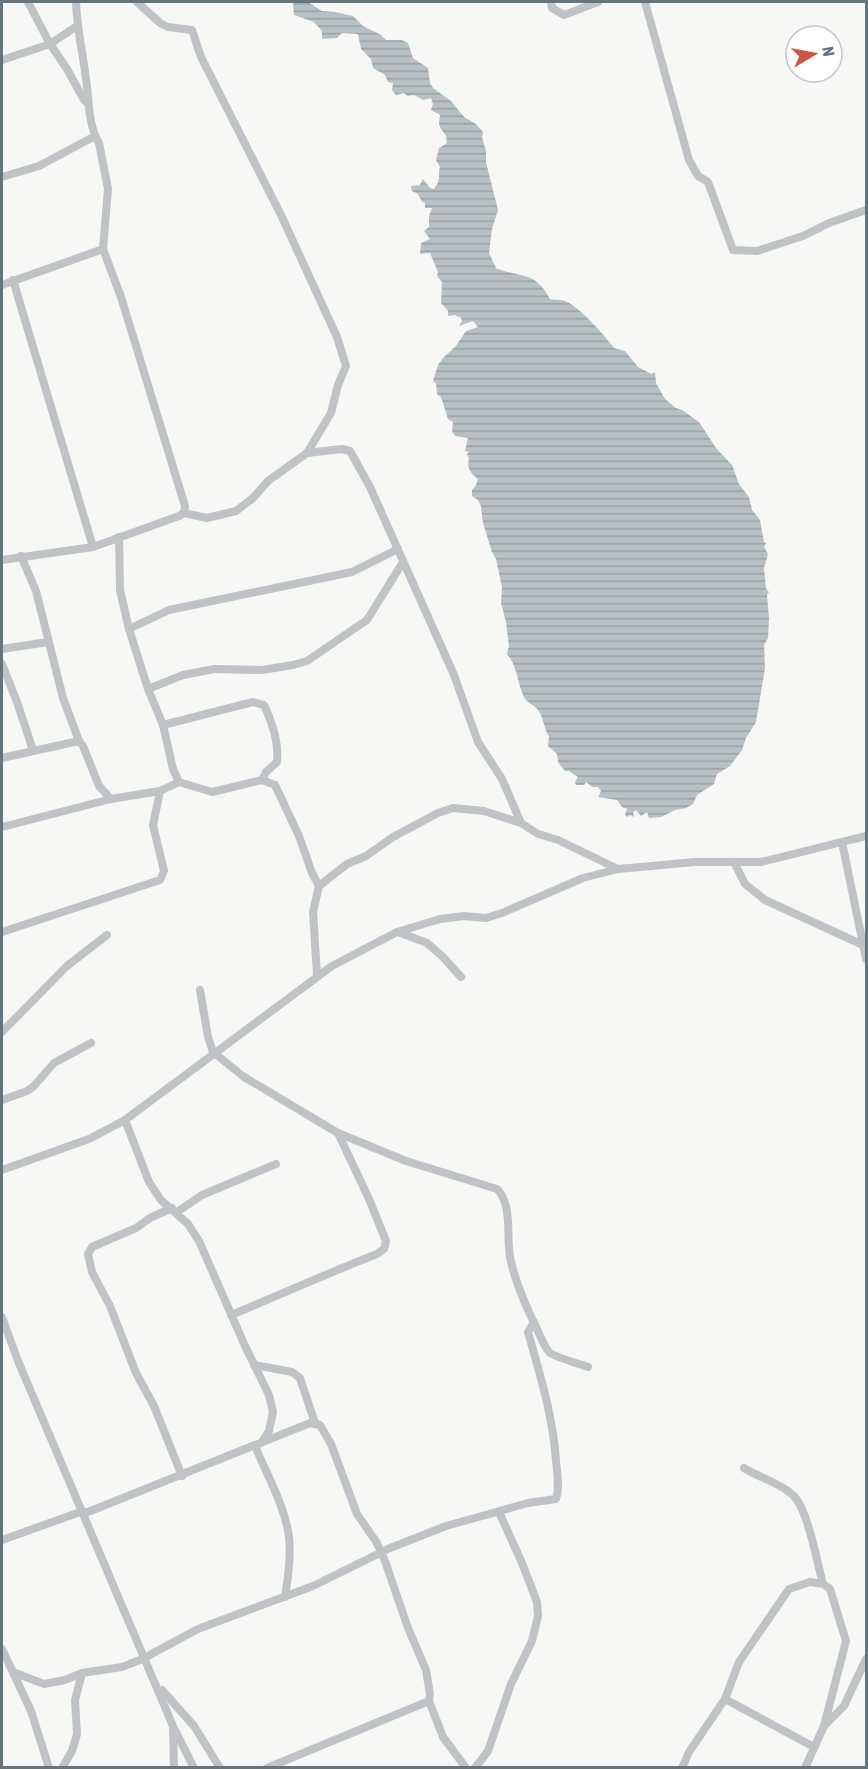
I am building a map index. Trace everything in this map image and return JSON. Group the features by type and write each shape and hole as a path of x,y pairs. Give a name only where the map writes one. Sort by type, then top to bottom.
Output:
{"street":[{"path":"28,2 50,44 88,104"},
{"path":"76,2 77,26 88,104 95,136 99,142 108,189 103,249 121,297 184,501 184,513"},
{"path":"2,560 93,547 184,513 207,518 236,511 253,498 268,481 307,453 331,413 338,385 346,366 337,337 281,215 201,57 192,30 168,27 160,23 137,2"},
{"path":"551,2 552,8 564,15 598,2"},
{"path":"645,2 689,160 698,176 708,182 733,250 757,251 803,236 829,223 867,210"},
{"path":"2,60 50,44 77,26"},
{"path":"2,177 39,166 95,136"},
{"path":"2,285 103,249"},
{"path":"13,280 93,547"},
{"path":"307,453 342,449 350,451 370,487 454,675 478,742 502,779 521,823"},
{"path":"119,537 120,590 129,629 147,689 163,725 173,769 179,782"},
{"path":"129,629 169,610 344,574 388,556 398,549"},
{"path":"21,556 36,591 63,698 99,786 111,799"},
{"path":"147,689 183,675 214,669 262,670 306,661 367,620 403,562"},
{"path":"2,649 48,642"},
{"path":"2,664 33,750"},
{"path":"163,725 253,702 264,705 274,733 277,762 266,772 262,780"},
{"path":"2,758 79,741"},
{"path":"2,827 111,799 160,790 179,782 212,792 262,780 275,785 319,886"},
{"path":"2,932 160,880 164,871 153,825 160,790"},
{"path":"318,975 313,912 319,886 347,864 366,856 393,837 438,813 453,808 484,811 521,823 538,834 558,840 618,869"},
{"path":"2,1170 89,1139 125,1120 318,975 397,932 440,919 464,915 486,918 583,878 618,869 695,862 761,862 867,836"},
{"path":"842,842 867,960"},
{"path":"734,862 745,884 765,900 863,945"},
{"path":"397,932 427,943 461,977"},
{"path":"2,1032 67,966 107,934"},
{"path":"200,990 208,1037 213,1052 244,1077 338,1133 406,1161 497,1189 503,1195 505,1205 514,1276 549,1352 588,1367"},
{"path":"2,1100 27,1091 54,1063 91,1043"},
{"path":"125,1120 149,1182 161,1200 175,1210 199,1241 269,1395 273,1412 269,1431 259,1444"},
{"path":"231,1315 282,1295 317,1277 377,1254 384,1249 386,1241 378,1220 338,1133"},
{"path":"182,1476 154,1406 136,1373 110,1305 92,1272 88,1254 92,1247 136,1228 150,1218 175,1210 202,1195 276,1164"},
{"path":"2,1317 18,1361 173,1726 194,1767"},
{"path":"13,1672 44,1684 65,1680 82,1673 122,1667 198,1629 285,1597 390,1548 446,1526 528,1503 552,1500 558,1496 554,1434 547,1397 528,1332 534,1322"},
{"path":"255,1365 292,1372 300,1378 315,1423"},
{"path":"2,1540 182,1476 309,1423 315,1423 324,1429 328,1436 357,1514 377,1543 426,1670 429,1701 443,1737 466,1767"},
{"path":"259,1444 289,1538 290,1568 285,1597"},
{"path":"744,1468 795,1496 807,1523 823,1584"},
{"path":"475,1767 488,1750 511,1684 532,1641 538,1616 537,1602 499,1512"},
{"path":"682,1767 688,1752 725,1699 739,1662 789,1589 810,1582 823,1584 830,1589 846,1641 824,1726 805,1767"},
{"path":"2,1649 4,1659 13,1672 31,1711 49,1767"},
{"path":"824,1726 844,1706 867,1659"},
{"path":"62,1767 72,1751 77,1734 75,1700 82,1673"},
{"path":"157,1684 194,1726 220,1767"},
{"path":"725,1699 814,1747"},
{"path":"267,1767 429,1701"},
{"path":"173,1726 174,1767"}],"shaded area":[{"path":"293,2 308,2 322,11 353,16 363,26 386,40 402,40 408,43 413,58 428,68 433,88 451,101 464,117 476,124 483,132 486,162 498,210 492,229 489,253 496,268 533,279 550,299 563,300 577,309 614,348 625,351 638,367 651,374 655,372 656,383 665,399 699,422 716,448 732,465 739,484 749,497 752,510 760,520 766,543 764,547 768,554 764,568 766,589 769,592 767,595 768,638 764,645 765,668 756,722 742,750 730,766 717,774 714,784 697,795 693,804 686,808 675,810 661,817 649,818 647,812 641,816 636,810 633,812 634,817 630,815 627,817 625,815 627,809 622,807 617,800 598,797 601,791 598,787 592,787 586,782 584,785 576,785 578,777 565,771 558,762 557,754 548,746 549,736 540,713 524,697 513,664 507,654 509,646 496,559 483,523 481,506 472,496 472,490 478,479 469,468 467,454 469,452 465,451 468,438 455,436 452,431 453,422 448,419 441,397 437,394 436,383 433,381 443,358 456,346 466,331 478,327 473,321 459,326 461,318 455,315 448,316 448,311 441,303 442,282 437,276 438,272 430,253 420,254 421,243 430,239 424,231 429,227 432,208 425,208 425,203 418,194 412,191 411,186 420,185 423,179 430,188 434,189 438,182 440,167 436,160 439,148 447,141 439,124 440,115 431,110 433,104 431,98 423,100 404,93 396,95 392,90 393,83 388,82 385,75 373,68 371,59 361,49 358,34 342,33 337,38 322,39 322,31 314,22 294,15"}]}
